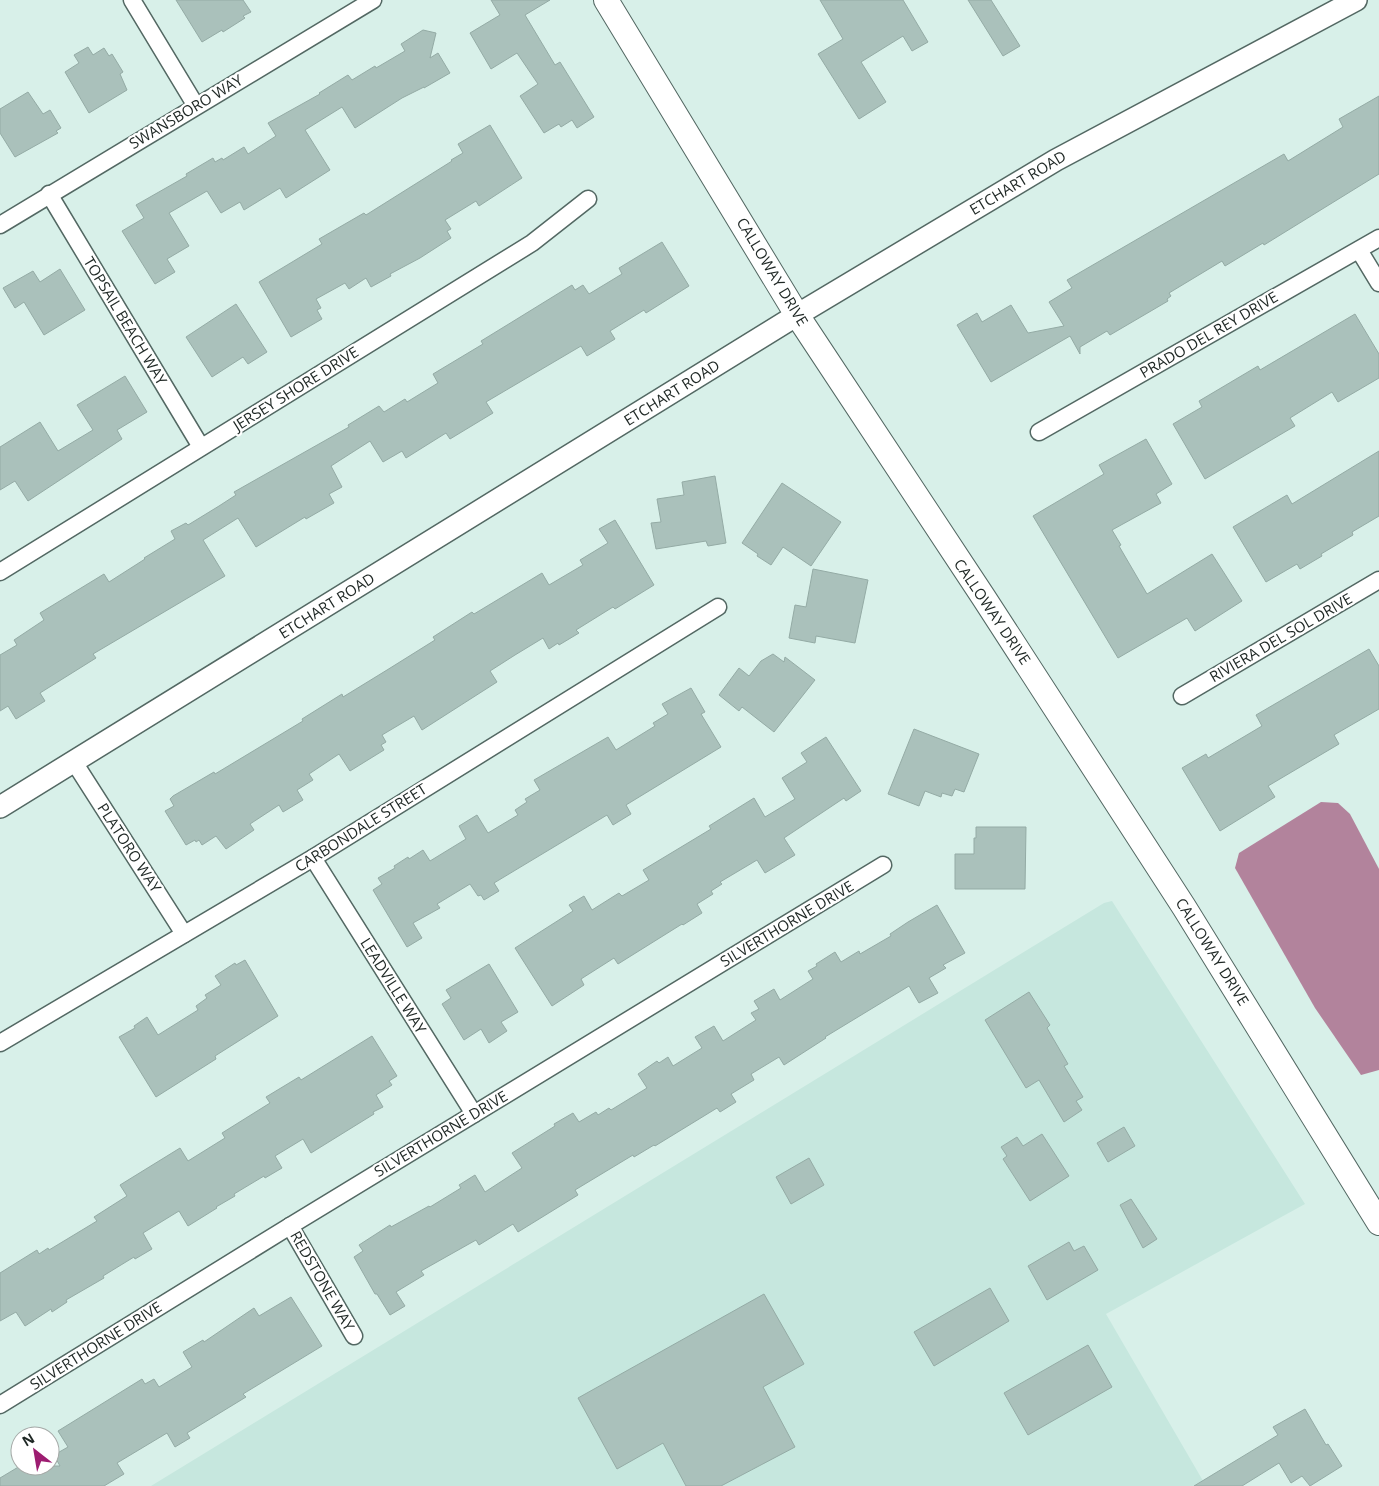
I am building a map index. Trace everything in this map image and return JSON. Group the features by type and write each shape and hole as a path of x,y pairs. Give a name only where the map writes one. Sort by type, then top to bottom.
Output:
{"main road":[{"name":"CALLOWAY DRIVE","path":"606,0 797,315 984,598 1184,907 1379,1223"}],"street":[{"path":"132,0 196,106"},
{"name":"SWANSBORO WAY","path":"0,225 373,0"},
{"name":"ETCHART ROAD","path":"0,807 797,315 1056,160 1356,0"},
{"name":"TOPSAIL BEACH WAY","path":"49,194 201,448"},
{"name":"JERSEY SHORE DRIVE","path":"0,572 532,243 588,199"},
{"name":"PRADO DEL REY DRIVE","path":"1039,432 1379,238"},
{"path":"1359,250 1379,283"},
{"name":"RIVIERA DEL SOL DRIVE","path":"1182,696 1379,580"},
{"name":"CARBONDALE STREET","path":"0,1043 313,858 718,607"},
{"name":"PLATORO WAY","path":"74,762 184,934"},
{"name":"LEADVILLE WAY","path":"313,858 474,1114"},
{"name":"SILVERTHORNE DRIVE","path":"0,1405 883,865"},
{"name":"REDSTONE WAY","path":"290,1226 354,1336"}],"shaded area":[{"path":"1321,802 1338,803 1350,814 1379,869 1379,1070 1361,1075 1315,1008 1235,868 1239,853"},
{"path":"1112,901 1305,1204 1106,1314 1206,1486 151,1486 1104,903"}],"building":[{"path":"176,0 243,0 251,12 223,32 222,30 202,42"},
{"path":"491,0 550,0 525,15 555,65 560,62 594,117 577,128 572,120 561,127 559,124 544,133 520,96 538,84 517,53 491,69 470,33 500,15"},
{"path":"820,0 903,0 928,42 912,51 903,36 861,62 886,102 859,119 818,54 843,39"},
{"path":"968,0 991,0 1020,46 1003,56"},
{"path":"423,30 436,33 430,58 438,53 450,73 402,98 355,128 342,107 305,130 330,170 286,198 280,188 244,210 240,202 221,213 207,191 169,213 189,246 167,259 175,272 155,284 122,231 144,218 136,205 187,176 186,174 213,158 215,162 222,158 223,160 244,147 248,154 276,136 268,123 320,94 348,75 352,80 405,51 401,44"},
{"path":"88,47 93,55 104,48 109,56 112,54 123,72 120,74 127,90 89,113 65,72 79,63 74,55"},
{"path":"28,92 43,114 50,110 61,128 56,131 58,133 15,157 0,133 0,109"},
{"path":"1379,96 1379,174 1264,245 1263,243 1225,266 1222,261 1169,293 1171,296 1167,299 1168,301 1110,335 1107,331 1080,347 1080,354 1070,336 991,382 957,325 977,313 982,322 1011,305 1028,333 1064,326 1049,302 1072,288 1067,280 1284,154 1288,161 1343,127 1339,119"},
{"path":"490,125 522,178 479,206 476,201 445,220 451,229 447,231 451,238 390,274 391,276 371,287 366,278 349,289 345,283 316,299 321,308 317,310 322,319 291,337 259,282 322,244 319,239 364,213 366,215 452,161 463,153 458,144"},
{"path":"662,242 689,286 646,313 644,310 610,331 615,339 587,356 581,346 486,402 493,413 450,439 446,433 406,458 402,451 383,462 370,441 331,466 342,487 329,494 334,503 306,519 305,517 256,547 238,518 203,540 225,576 93,654 96,658 40,693 45,701 16,719 8,706 0,711 0,655 17,645 14,640 44,620 40,613 104,574 109,582 175,539 171,531 186,523 188,525 236,495 234,492 349,427 348,425 379,406 384,412 405,399 407,402 438,383 433,374 483,344 481,341 572,285 575,290 583,285 589,294 622,274 619,268"},
{"path":"60,269 85,310 44,335 24,302 15,308 3,288 33,271 40,282"},
{"path":"236,304 267,352 248,364 243,357 212,377 186,337"},
{"path":"1355,314 1379,354 1379,378 1338,402 1332,392 1290,418 1295,426 1205,479 1173,424 1202,407 1199,401 1258,366 1260,370"},
{"path":"125,376 147,412 117,430 122,439 28,501 15,481 0,490 0,447 40,422 58,451 93,430 77,405"},
{"path":"1146,439 1172,484 1156,494 1161,503 1112,530 1121,545 1119,546 1147,594 1212,554 1242,601 1195,631 1187,618 1118,658 1033,516 1104,474 1099,465"},
{"path":"1379,451 1379,516 1352,532 1353,535 1300,569 1297,564 1266,582 1233,527 1287,495 1292,504"},
{"path":"715,476 726,543 708,546 706,541 656,549 651,523 661,522 657,499 684,495 682,482"},
{"path":"782,483 841,522 811,566 783,547 771,565 742,543"},
{"path":"615,520 654,585 576,630 579,633 559,645 558,643 549,649 543,638 515,655 490,671 497,682 422,730 414,716 382,735 386,742 381,745 384,750 350,771 339,754 309,774 313,780 297,790 303,800 283,812 279,805 250,824 254,830 226,849 216,836 202,845 199,840 196,842 195,840 186,845 165,811 174,806 170,799 173,796 214,772 215,774 303,721 302,719 342,694 343,697 387,670 435,640 433,637 472,612 474,614 542,573 549,585 583,565 580,560 608,543 599,529"},
{"path":"813,569 868,580 855,643 816,636 815,643 789,638 795,605 806,607"},
{"path":"1369,649 1379,666 1379,709 1334,735 1339,744 1268,786 1275,797 1220,831 1182,768 1206,754 1208,758 1262,726 1256,715"},
{"path":"773,654 784,662 785,657 815,680 774,732 742,707 739,711 719,695 739,668 749,676 761,661"},
{"path":"691,688 705,712 701,714 721,747 626,805 631,814 613,825 607,815 494,883 499,891 484,900 481,895 478,896 470,884 437,904 440,908 413,923 422,938 407,947 373,890 382,884 378,878 395,868 394,866 408,857 409,859 423,850 430,861 466,839 459,826 477,815 488,833 518,815 515,810 527,802 525,799 540,790 534,780 608,737 616,750 655,726 653,723 668,714 662,704"},
{"path":"914,729 979,754 964,792 955,789 952,796 942,793 941,797 925,791 919,806 888,794"},
{"path":"826,737 861,791 846,801 844,798 784,838 795,855 765,873 757,860 720,882 722,884 711,891 713,894 697,904 702,913 618,964 614,958 581,979 584,985 552,1006 515,948 573,911 569,905 584,896 592,910 619,893 622,896 649,880 643,870 711,829 709,826 754,798 765,817 795,799 782,778 807,762 801,753"},
{"path":"976,827 1026,827 1025,889 955,889 955,854 974,854"},
{"path":"937,905 965,953 943,965 946,968 929,978 938,993 919,1003 909,986 825,1037 784,1065 779,1057 751,1074 754,1080 731,1094 736,1102 720,1112 717,1108 655,1146 634,1157 633,1155 575,1190 578,1195 518,1232 513,1224 479,1245 476,1240 421,1271 424,1275 396,1292 405,1306 390,1315 377,1294 375,1294 354,1257 363,1251 359,1245 390,1225 391,1227 430,1207 461,1188 459,1185 475,1175 485,1192 522,1168 512,1153 555,1126 554,1124 573,1113 579,1122 596,1112 598,1115 609,1108 611,1110 647,1088 638,1074 657,1061 659,1063 668,1057 673,1066 702,1048 695,1037 714,1026 723,1041 756,1020 751,1013 759,1009 754,1001 774,989 780,1000 813,979 808,971 835,952 841,962 859,951 860,954"},
{"path":"245,960 278,1016 215,1056 216,1059 156,1097 119,1037 135,1028 134,1026 147,1017 158,1035 198,1010 196,1006 207,998 205,995 221,985 215,976 235,963 236,965"},
{"path":"489,964 518,1012 501,1022 507,1031 489,1043 481,1029 464,1040 442,1004 451,998 446,990"},
{"path":"1029,992 1050,1025 1047,1028 1068,1064 1064,1066 1083,1097 1076,1101 1082,1110 1064,1122 1039,1080 1026,1088 985,1020"},
{"path":"372,1036 397,1076 389,1081 392,1085 376,1095 383,1107 373,1112 374,1114 311,1153 303,1139 275,1156 282,1168 265,1178 264,1176 234,1194 235,1196 188,1226 179,1211 143,1233 152,1249 135,1259 134,1257 103,1276 104,1278 66,1300 67,1302 52,1312 51,1309 25,1326 16,1312 0,1321 0,1273 37,1250 39,1254 48,1248 49,1250 97,1221 94,1217 127,1196 120,1185 180,1148 188,1161 225,1138 222,1133 270,1103 266,1097 299,1077 301,1080"},
{"path":"1124,1127 1135,1146 1108,1162 1097,1143"},
{"path":"1042,1134 1069,1176 1030,1201 1003,1159 1007,1156 1001,1147 1017,1137 1023,1146"},
{"path":"809,1158 824,1185 791,1204 776,1177"},
{"path":"1131,1199 1157,1239 1143,1248 1120,1205"},
{"path":"1069,1242 1074,1251 1084,1246 1098,1270 1047,1300 1028,1266"},
{"path":"990,1288 1009,1321 934,1366 914,1332"},
{"path":"764,1294 804,1364 763,1387 795,1447 721,1486 686,1486 663,1443 617,1469 578,1398"},
{"path":"291,1297 322,1346 243,1394 246,1397 187,1433 190,1438 175,1447 167,1433 117,1463 124,1474 104,1486 0,1486 0,1478 10,1472 10,1476 60,1476 60,1452 68,1447 60,1434 60,1430 142,1379 145,1384 154,1379 159,1387 192,1367 183,1352 203,1340 204,1342 254,1308 259,1316"},
{"path":"1088,1345 1112,1387 1028,1435 1004,1393"},
{"path":"1305,1409 1326,1445 1328,1444 1342,1466 1310,1486 1302,1476 1291,1483 1279,1463 1242,1486 1194,1486 1278,1435 1273,1427"}]}
